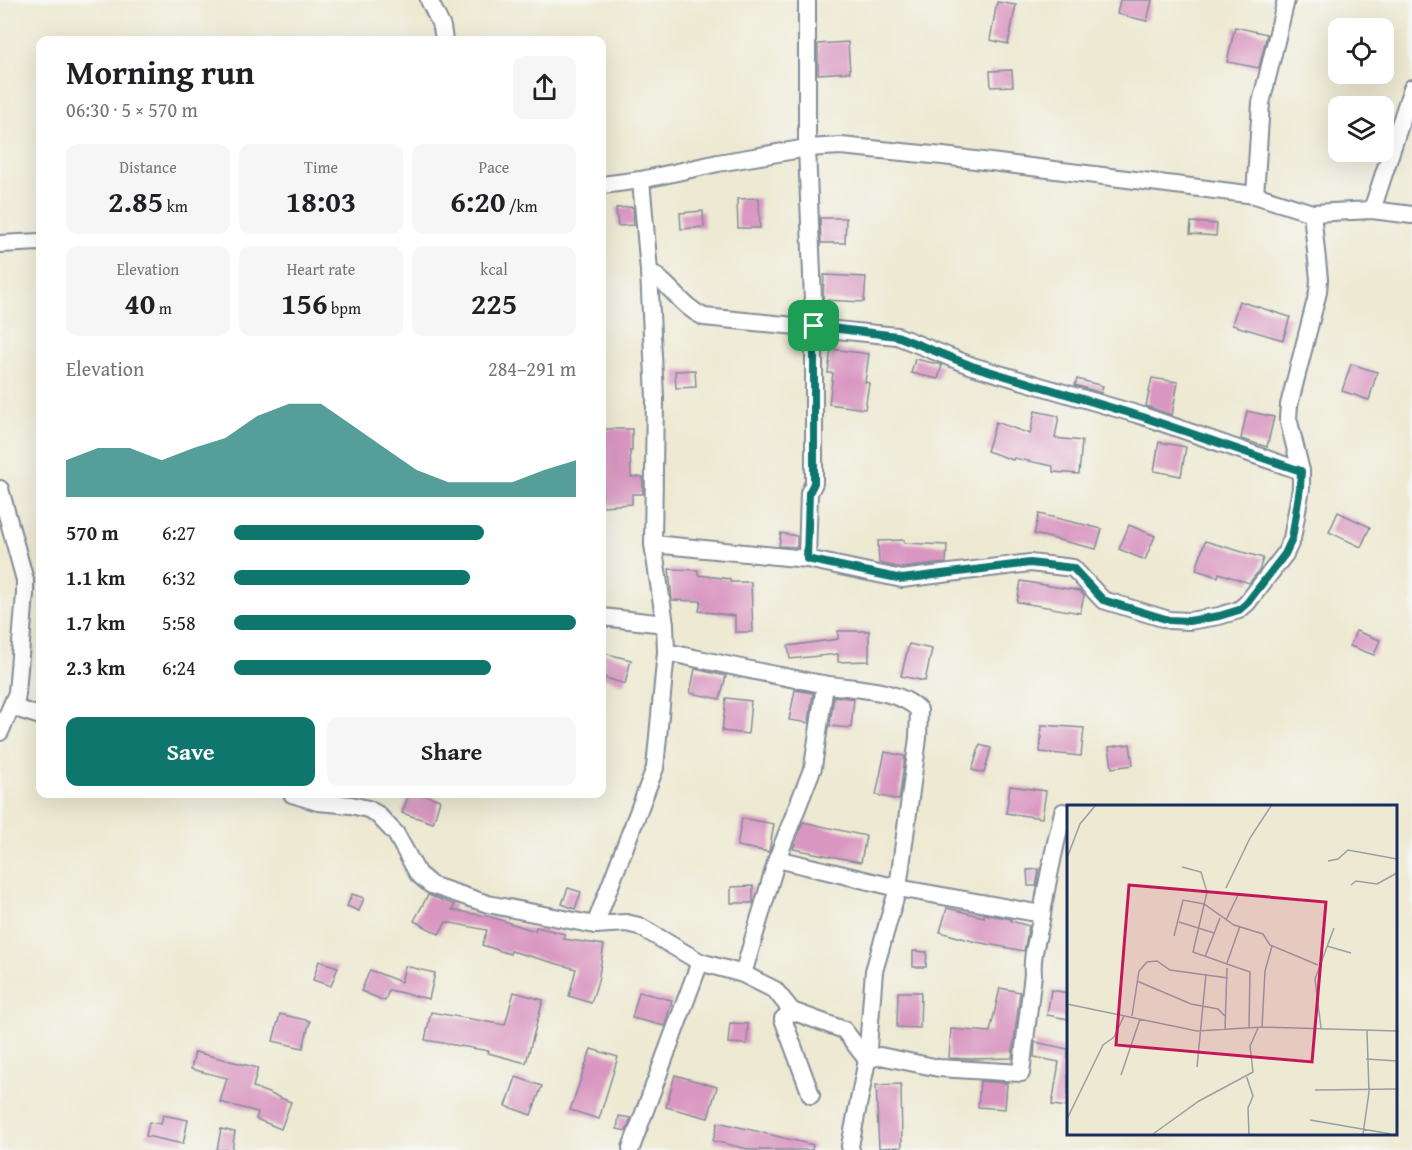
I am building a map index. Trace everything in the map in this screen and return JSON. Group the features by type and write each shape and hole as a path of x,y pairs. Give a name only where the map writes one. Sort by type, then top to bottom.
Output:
{"street":[{"path":"429,0 442,27 443,36"},
{"path":"807,0 807,148 814,326 814,483 809,493 807,559"},
{"path":"1255,195 1261,103 1286,0"},
{"path":"1372,210 1412,88"},
{"path":"606,184 641,180 718,163 807,148 841,146 943,156 1255,195 1312,213 1372,210 1412,214"},
{"path":"595,925 655,768 666,652 665,624 653,544 655,398 649,271 641,180"},
{"path":"653,544 807,559 902,579 1030,563 1073,568 1103,600 1169,620 1189,621 1239,610 1285,554 1292,539 1301,471 1288,418 1289,405 1319,286 1312,213"},
{"path":"0,244 36,242"},
{"path":"649,271 664,281 689,310 704,317 814,326 897,336 972,366 1143,417 1301,471"},
{"path":"0,489 25,580 24,620 15,708 36,715"},
{"path":"606,617 665,624"},
{"path":"666,652 825,685 863,688 898,698 914,705 919,710 918,738 898,888 874,971 867,1060 851,1150"},
{"path":"743,974 777,859 813,767 825,685"},
{"path":"0,732 18,693"},
{"path":"305,798 318,802 353,799 377,814 396,834 418,874 431,885 488,904 595,925 626,923 639,926 700,962 743,974 775,990 792,1011 844,1030 867,1060"},
{"path":"867,1060 880,1056 939,1068 1021,1073 1033,974 1032,958 1063,812"},
{"path":"777,859 898,888 1042,914"},
{"path":"632,1149 700,962"},
{"path":"792,1011 783,1019 811,1095"}],"building":[{"path":"1120,0 1152,0 1147,21 1117,14"},
{"path":"997,2 1016,5 1008,44 990,40"},
{"path":"1235,27 1267,34 1259,68 1227,62"},
{"path":"848,42 850,72 818,74 818,44"},
{"path":"1012,70 1013,86 991,87 990,71"},
{"path":"759,198 760,228 738,228 737,199"},
{"path":"633,207 634,225 618,226 616,208"},
{"path":"703,211 704,227 681,229 680,213"},
{"path":"820,218 846,218 845,243 821,243"},
{"path":"1191,222 1217,224 1216,236 1190,234"},
{"path":"824,275 866,277 864,302 823,300"},
{"path":"1239,301 1290,317 1283,340 1232,325"},
{"path":"831,349 869,354 865,382 869,383 865,409 829,404 833,373 828,373"},
{"path":"915,359 942,365 938,379 911,373"},
{"path":"1351,364 1377,372 1369,400 1342,391"},
{"path":"695,370 696,387 676,388 675,371"},
{"path":"1152,378 1178,382 1172,415 1146,406"},
{"path":"1077,379 1103,386 1101,393 1075,385"},
{"path":"1035,411 1059,416 1055,438 1082,441 1079,474 1053,472 1053,466 1014,458 1013,460 987,451 996,422 1030,434"},
{"path":"1247,411 1274,417 1267,447 1241,439"},
{"path":"606,429 632,429 631,477 643,477 643,494 632,494 632,504 606,506"},
{"path":"1159,442 1186,447 1181,476 1154,471"},
{"path":"1338,512 1370,527 1361,547 1329,532"},
{"path":"1039,514 1102,529 1096,549 1034,534"},
{"path":"1129,525 1155,536 1145,560 1119,549"},
{"path":"781,533 797,536 797,547 779,546"},
{"path":"904,540 904,543 947,545 946,563 902,568 879,563 878,541"},
{"path":"1205,541 1263,558 1259,571 1249,583 1219,573 1218,577 1196,570"},
{"path":"669,569 698,570 698,575 730,579 730,582 751,582 753,632 735,632 735,616 699,611 701,601 672,600"},
{"path":"1021,581 1080,591 1084,596 1080,613 1017,602"},
{"path":"838,631 869,631 869,661 838,662 838,654 790,659 788,646 838,639"},
{"path":"1356,631 1380,640 1374,655 1350,646"},
{"path":"909,644 932,649 925,681 901,676"},
{"path":"606,654 631,660 625,684 606,678"},
{"path":"695,669 726,676 720,699 690,693"},
{"path":"795,690 813,693 809,723 789,720"},
{"path":"834,696 854,699 851,728 830,726"},
{"path":"726,698 751,701 748,734 722,731"},
{"path":"1042,725 1084,728 1081,756 1040,752"},
{"path":"1130,744 1133,765 1112,768 1109,747"},
{"path":"980,745 991,748 984,773 972,770"},
{"path":"885,752 905,756 899,800 876,795"},
{"path":"1010,786 1046,791 1042,818 1006,813"},
{"path":"408,798 440,800 433,823 402,813"},
{"path":"742,818 774,824 769,852 737,846"},
{"path":"803,822 866,836 861,862 793,849"},
{"path":"1039,869 1036,886 1028,886 1027,870"},
{"path":"753,886 753,903 731,903 731,887"},
{"path":"568,888 581,892 575,909 562,904"},
{"path":"352,894 364,898 359,911 347,906"},
{"path":"428,895 455,905 452,910 491,917 535,931 536,927 565,934 563,939 604,945 598,981 591,1003 569,996 576,969 482,945 487,930 446,922 439,934 414,921"},
{"path":"947,908 984,917 984,914 1011,919 1011,921 1029,926 1024,951 976,942 940,932"},
{"path":"913,951 927,952 926,967 913,967"},
{"path":"319,961 338,967 331,986 313,980"},
{"path":"405,966 435,973 429,999 389,990 385,1001 361,991 370,970 401,982"},
{"path":"1000,988 1020,992 1012,1058 949,1058 951,1029 990,1032"},
{"path":"1051,990 1067,993 1067,1019 1047,1015"},
{"path":"514,992 543,1000 526,1063 488,1053 489,1051 425,1040 431,1012 505,1025"},
{"path":"639,992 672,1000 665,1026 632,1018"},
{"path":"898,992 921,992 920,1028 897,1027"},
{"path":"280,1014 310,1021 303,1048 273,1041"},
{"path":"730,1023 748,1024 747,1044 728,1043"},
{"path":"1035,1042 1067,1049 1067,1107 1052,1105 1059,1062 1034,1057"},
{"path":"591,1049 618,1057 599,1119 570,1110"},
{"path":"195,1052 258,1068 253,1087 291,1102 281,1129 256,1119 258,1112 220,1102 227,1078 191,1069"},
{"path":"675,1075 717,1087 708,1118 666,1107"},
{"path":"516,1077 542,1086 531,1115 506,1106"},
{"path":"980,1081 1007,1083 1005,1109 978,1107"},
{"path":"901,1084 902,1147 879,1148 876,1085"},
{"path":"163,1115 188,1120 183,1144 146,1136 149,1122 161,1124"},
{"path":"619,1116 631,1118 626,1131 617,1129"},
{"path":"718,1122 813,1145 812,1150 752,1150 713,1141"},
{"path":"221,1129 235,1132 232,1150 217,1150"}],"route":[{"path":"814,326 897,336 972,366 1143,417 1301,471 1292,539 1285,554 1239,610 1189,621 1169,620 1103,600 1073,568 1030,563 902,579 807,559 809,493 814,483 814,326"}]}
